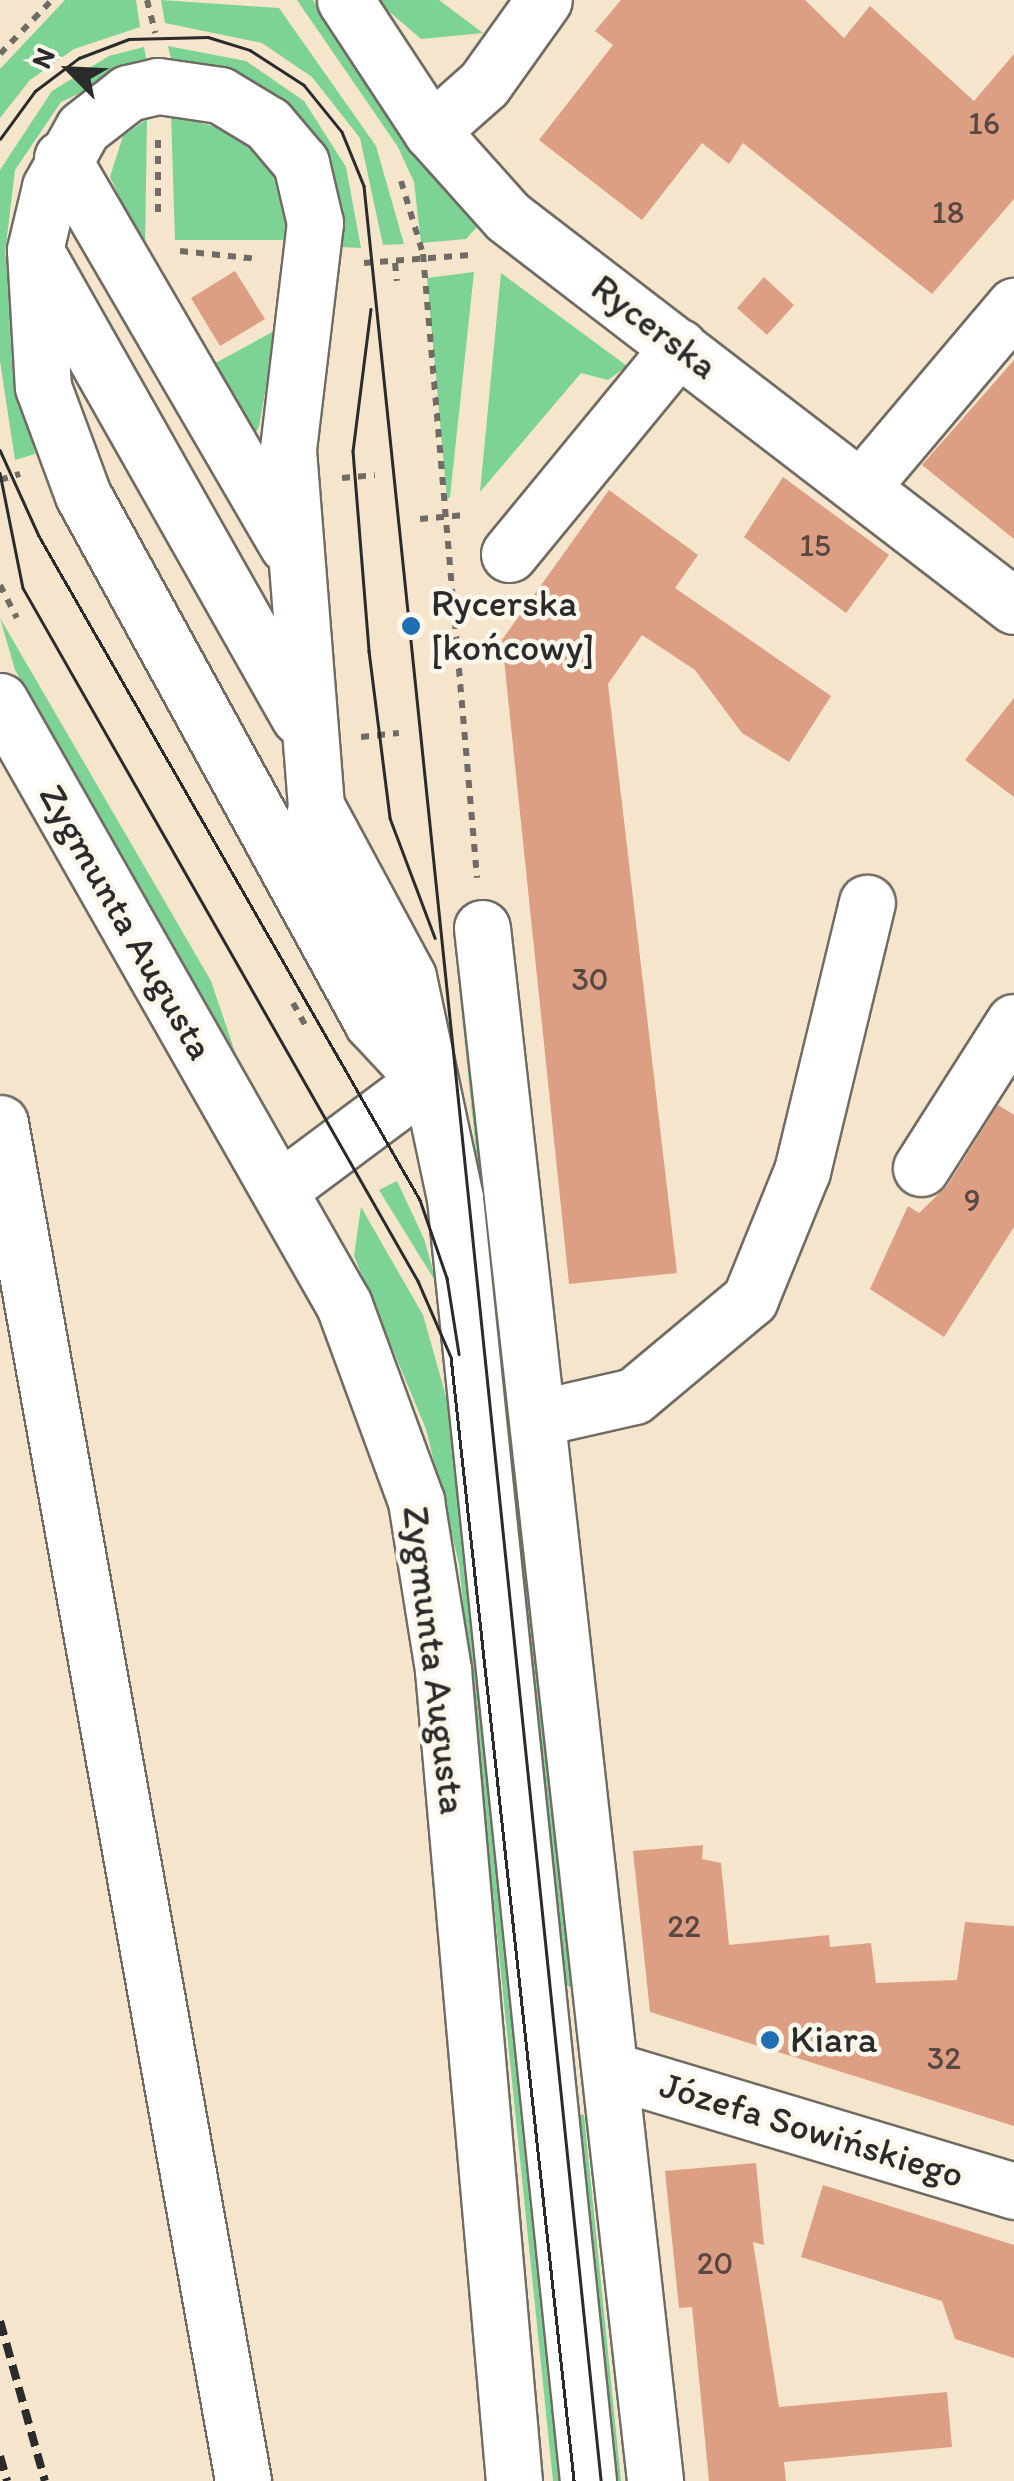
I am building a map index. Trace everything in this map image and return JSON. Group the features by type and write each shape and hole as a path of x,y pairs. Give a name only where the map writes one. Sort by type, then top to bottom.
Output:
{"street":[{"name":"Rycerska","path":"345,0 432,130 508,217 1014,606"},
{"path":"432,130 484,84 544,0"},
{"path":"301,884 335,736 290,550 288,449 315,222 301,163 254,113 178,86 108,106 62,158 34,250 43,386 64,456 301,884 372,1022 426,1080"},
{"path":"62,158 290,550"},
{"path":"34,250 335,736"},
{"path":"862,486 1014,306"},
{"path":"509,554 679,347"},
{"name":"Zygmunta Augusta","path":"0,701 280,1189 377,1380 432,1577 514,2481"},
{"path":"316,806 408,977 461,1244 588,2481"},
{"path":"538,1418 634,1396 750,1299 802,1171 866,903"},
{"path":"482,928 654,2481"},
{"path":"920,1168 1014,1022"},
{"path":"280,1189 426,1080"},
{"path":"0,1124 243,2481"},
{"name":"Józefa Sowińskiego","path":"611,2070 1014,2190"}],"path":[{"path":"0,54 52,0"},
{"path":"399,173 423,254 441,517 482,928"},
{"path":"395,262 397,281"},
{"path":"335,479 375,475"},
{"path":"420,519 465,515"},
{"path":"0,585 16,618"},
{"path":"335,736 399,734"},
{"path":"292,1003 306,1026"}],"green space":[{"path":"65,0 136,0 140,27 74,49 30,80 0,118 0,69"},
{"path":"161,0 279,8 376,146 404,244 383,245 360,138 312,77 262,43 165,23"},
{"path":"297,0 313,0 418,160 477,227 466,239 421,243 414,182 398,147"},
{"path":"376,0 439,0 483,33 421,39"},
{"path":"168,46 246,61 304,101 346,167 361,248 341,247 334,178 293,111 240,75 171,59"},
{"path":"144,47 147,62 61,102 15,170 5,253 35,454 15,460 0,361 0,170 52,91 109,56"},
{"path":"171,113 240,135 265,157 288,208 288,240 175,240"},
{"path":"147,119 145,251 110,177 123,136"},
{"path":"474,272 450,497 447,499 427,278"},
{"path":"501,273 627,366 608,380 581,373 480,492"},
{"path":"276,330 259,427 254,435 210,366"},
{"path":"0,618 211,981 235,1052 15,670"},
{"path":"454,938 463,938 571,1987 562,1984"},
{"path":"397,1181 424,1239 437,1284 379,1190"},
{"path":"361,1207 423,1315 456,1432 562,2481 553,2481 459,1564 426,1429 354,1256"},
{"path":"576,2114 584,2115 621,2481 614,2481"}],"building":[{"path":"621,0 805,0 844,38 870,6 974,101 1014,54 1014,199 932,294 743,143 729,164 702,143 642,220 539,140 613,45 595,31"},
{"path":"235,271 265,319 220,346 191,298"},
{"path":"764,277 794,305 767,335 737,308"},
{"path":"1014,360 1014,539 922,465"},
{"path":"783,477 889,555 846,613 744,537"},
{"path":"609,490 698,555 675,588 831,696 789,762 742,733 695,670 642,635 608,684 677,1273 569,1284 502,640"},
{"path":"1014,698 1014,797 965,760"},
{"path":"998,1105 1014,1115 1014,1227 944,1337 870,1289 908,1206 919,1213 947,1186"},
{"path":"703,1845 702,1859 721,1863 729,1945 829,1935 830,1947 871,1943 876,1983 957,1980 965,1922 1014,1926 1014,2126 650,2012 633,1851"},
{"path":"756,2163 764,2245 753,2242 779,2407 947,2392 952,2447 784,2462 786,2481 709,2481 692,2307 679,2308 665,2171"},
{"path":"823,2185 1014,2245 1014,2358 955,2339 942,2301 801,2257"}],"tram line":[{"path":"0,139 35,91 79,58 129,39 208,37 250,50 304,85 342,132 364,186 601,2481"},
{"path":"371,309 353,451 369,651 390,818 435,938"},
{"path":"0,450 39,536 420,1200 447,1278 459,1354"},
{"path":"0,473 23,588 418,1281 451,1357 574,2481"}],"railway":[{"path":"0,2321 45,2481"},
{"path":"0,2456 7,2481"}],"place":[{"name":"Rycerska [końcowy]","path":"411,626"},
{"name":"Kiara","path":"770,2040"}]}
